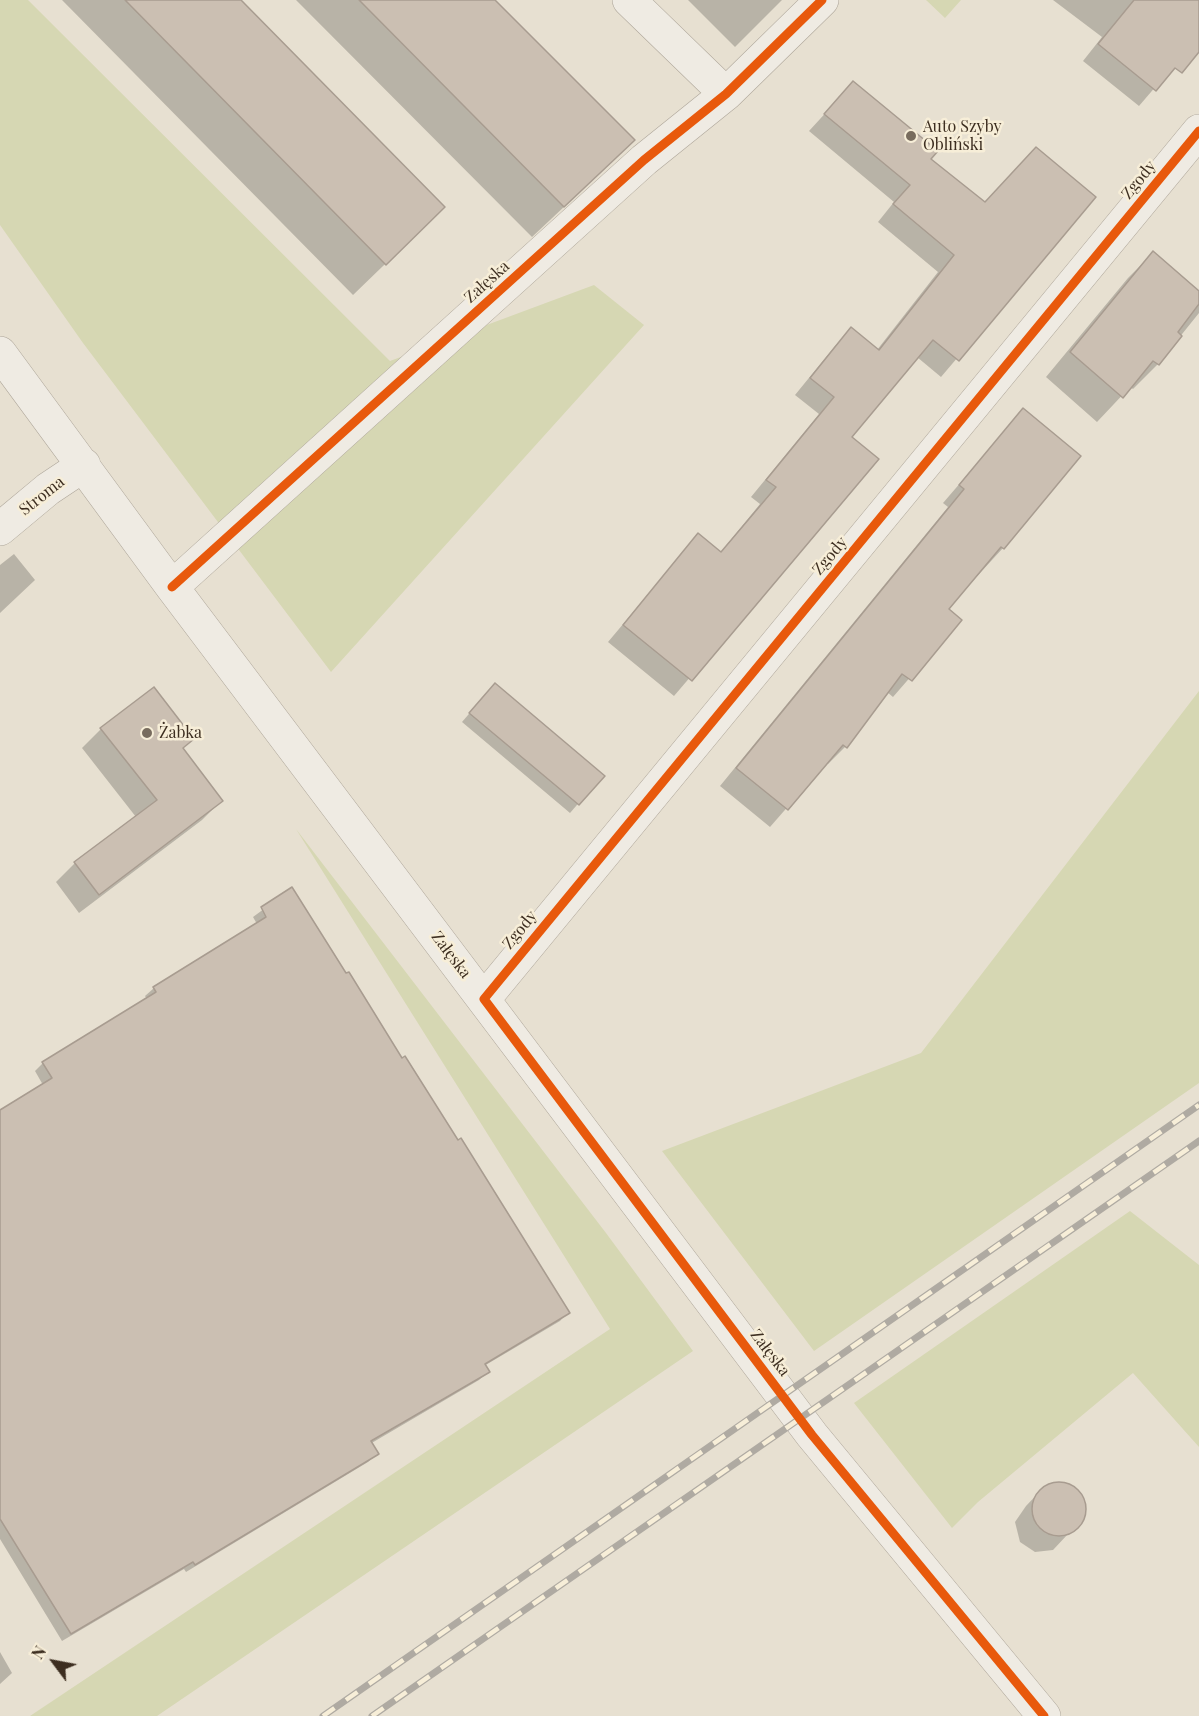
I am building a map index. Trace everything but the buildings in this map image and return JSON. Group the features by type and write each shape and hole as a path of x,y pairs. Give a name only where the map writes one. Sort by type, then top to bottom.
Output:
{"street":[{"path":"629,0 726,94"},
{"name":"Załęska","path":"172,587 644,160 726,94 822,0"},
{"name":"Zgody","path":"484,999 1199,131"},
{"name":"Załęska","path":"0,352 172,587 812,1435 1038,1714"},
{"name":"Stroma","path":"0,529 48,489 84,465"}],"green space":[{"path":"0,0 28,0 390,361 594,285 644,325 331,672 83,343 0,225"},
{"path":"926,0 961,0 945,18"},
{"path":"1199,691 1199,1083 814,1351 662,1151 921,1053"},
{"path":"296,829 606,1233 693,1351 157,1716 30,1716 610,1329"},
{"path":"1130,1211 1199,1265 1199,1447 1133,1373 978,1502 952,1528 854,1403"}],"railway":[{"path":"323,1716 1199,1105"},
{"path":"372,1716 1199,1141"}],"cycle path":[{"path":"172,587 644,160 726,94 822,0"},
{"path":"1044,1716 812,1435 484,999 1199,131"}],"place":[{"name":"Auto Szyby Obliński","path":"911,136"},
{"name":"Żabka","path":"147,733"}]}
